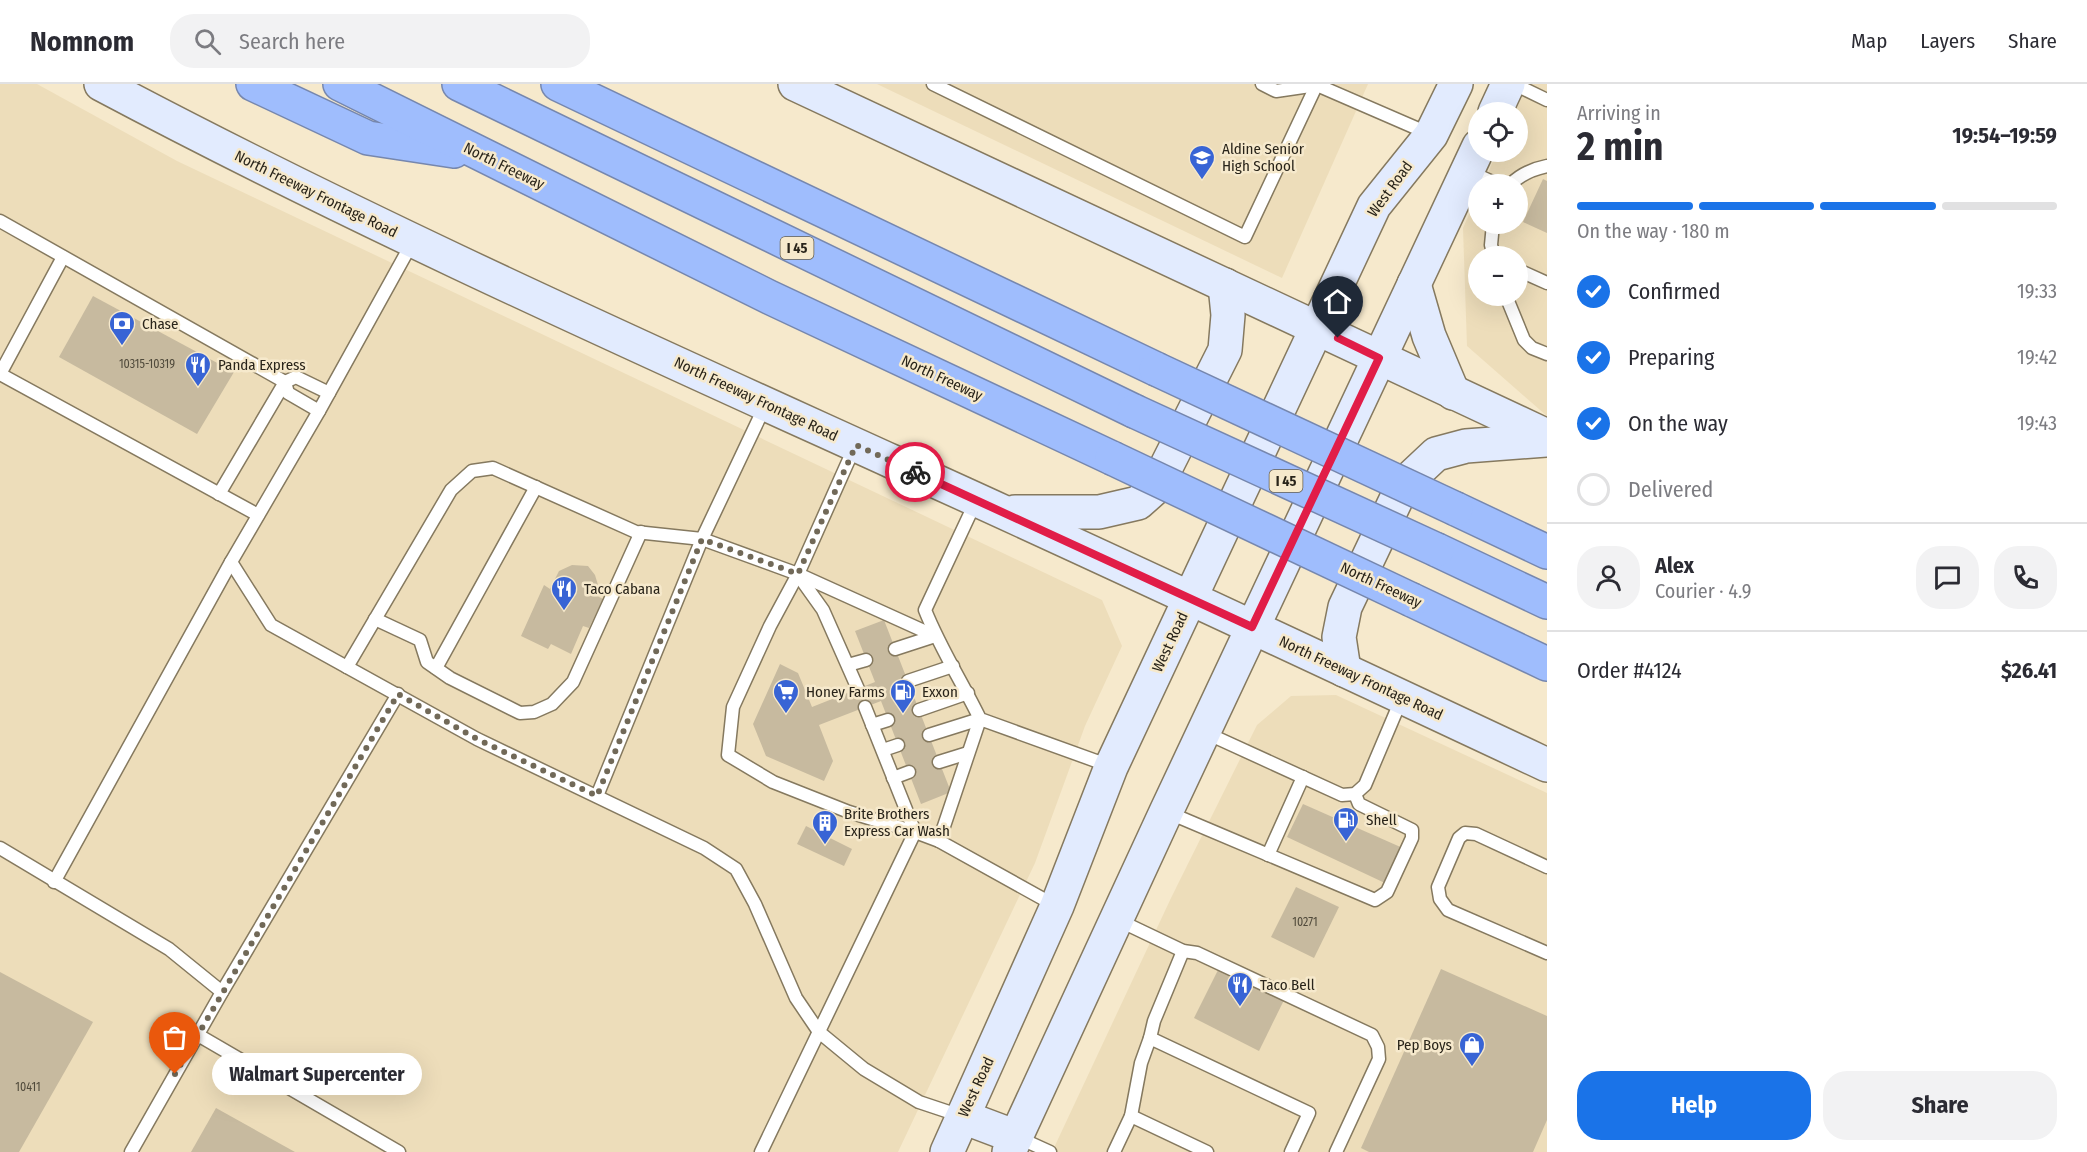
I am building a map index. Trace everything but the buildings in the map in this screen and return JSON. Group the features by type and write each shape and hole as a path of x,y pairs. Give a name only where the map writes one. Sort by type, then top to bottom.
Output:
{"highway":[{"path":"253,84 368,138 483,155"},
{"name":"North Freeway","path":"340,84 769,297 1547,664"},
{"name":"I 45","path":"459,84 1134,411 1547,602"},
{"path":"558,84 1156,369 1547,552"}],"main road":[{"name":"North Freeway Frontage Road","path":"101,84 221,148 413,242 1191,597 1547,765"},
{"path":"795,84 1547,438"},
{"name":"West Road","path":"947,1152 1057,906 1111,767 1374,206 1431,135 1456,84"},
{"path":"1500,102 1508,84"},
{"path":"1431,135 1468,154"},
{"path":"963,1117 1013,1144 1252,627 1472,162"},
{"path":"1414,284 1429,336 1453,393"},
{"path":"990,506 1099,512 1138,503 1156,487 1225,350 1228,315 1225,285"},
{"path":"1344,670 1340,637 1345,607 1403,485 1436,454 1466,446 1547,438"}],"lane":[{"path":"933,84 1245,237 1317,85"},
{"path":"1262,84 1276,91 1317,85 1431,135"},
{"path":"1514,84 1547,100"},
{"path":"1478,162 1488,174"},
{"path":"1524,174 1547,166"},
{"path":"0,221 285,382 288,393 319,411"},
{"path":"54,882 231,561 319,411 413,242"},
{"path":"63,257 0,374 258,515"},
{"path":"1528,274 1547,283"},
{"path":"1510,306 1524,340 1532,348 1547,354"},
{"path":"219,494 285,382 296,377 329,393"},
{"path":"597,796 702,539 766,404"},
{"path":"856,445 798,574 770,626 733,707 728,755 772,782 849,812 939,841 1057,906"},
{"path":"347,667 452,490 472,471 493,468 636,532 702,539 798,574 935,636"},
{"path":"436,668 536,487"},
{"path":"939,841 980,719 968,693 935,636 925,610 990,506"},
{"path":"375,619 420,640 428,662 450,678 520,713 534,711 552,704 573,682 641,532"},
{"path":"231,561 271,625 477,739 704,848 736,869 755,904 796,998 819,1032 864,1069 919,1102 963,1117"},
{"path":"798,574 823,610 858,689"},
{"path":"895,649 935,636"},
{"path":"848,665 866,660"},
{"path":"908,681 953,666"},
{"path":"919,710 968,693"},
{"path":"131,1152 222,992 398,694"},
{"path":"1203,732 1342,795 1355,794 1365,785 1402,697"},
{"path":"761,1152 915,832 865,707"},
{"path":"928,735 980,719 1111,767"},
{"path":"872,725 888,720"},
{"path":"883,750 898,745"},
{"path":"939,762 968,753"},
{"path":"893,778 909,772"},
{"path":"1268,855 1303,777"},
{"path":"1166,812 1375,900 1387,892 1412,838 1412,830 1359,804 1355,794"},
{"path":"1547,867 1476,834 1464,833 1459,838 1438,887 1440,899 1448,910 1547,953"},
{"path":"0,848 169,949 222,992"},
{"path":"1117,919 1183,951 1197,953 1371,1035 1378,1047 1379,1059 1336,1152"},
{"path":"1114,1152 1131,1116 1141,1063 1154,1021 1183,951"},
{"path":"198,1035 399,1152"},
{"path":"1150,1038 1309,1113 1291,1152"},
{"path":"1131,1116 1207,1152"},
{"path":"1013,1144 1050,1152"}],"shaded area":[{"path":"0,84 37,84 177,161 1102,600 1122,646 1085,726 1035,863 898,1152 0,1152"},
{"name":"Aldine Senior High School","path":"877,84 1368,84 1282,278"},
{"path":"1528,84 1547,84 1547,416 1467,346 1463,228 1468,217 1468,234 1528,234 1528,174 1487,174 1493,162 1528,162 1528,102 1520,102"},
{"path":"1336,695 1547,793 1547,1152 1052,1152 1171,898 1257,725 1291,696"}],"way so far":[{"path":"175,1074 398,694 477,739 597,796 702,539 798,574 856,445 915,472"}],"place":[{"name":"Aldine Senior High School","path":"1202,181"},
{"name":"Chase","path":"122,347"},
{"name":"Panda Express","path":"198,388"},
{"name":"Taco Cabana","path":"564,612"},
{"name":"Honey Farms","path":"786,715"},
{"name":"Exxon","path":"903,715"},
{"name":"Shell","path":"1346,843"},
{"name":"Brite Brothers Express Car Wash","path":"825,846"},
{"name":"Taco Bell","path":"1240,1008"},
{"name":"Pep Boys","path":"1472,1068"},
{"name":"Walmart Supercenter","path":"175,1074"}],"route":[{"path":"915,472 1252,627 1379,358 1338,338"}]}
